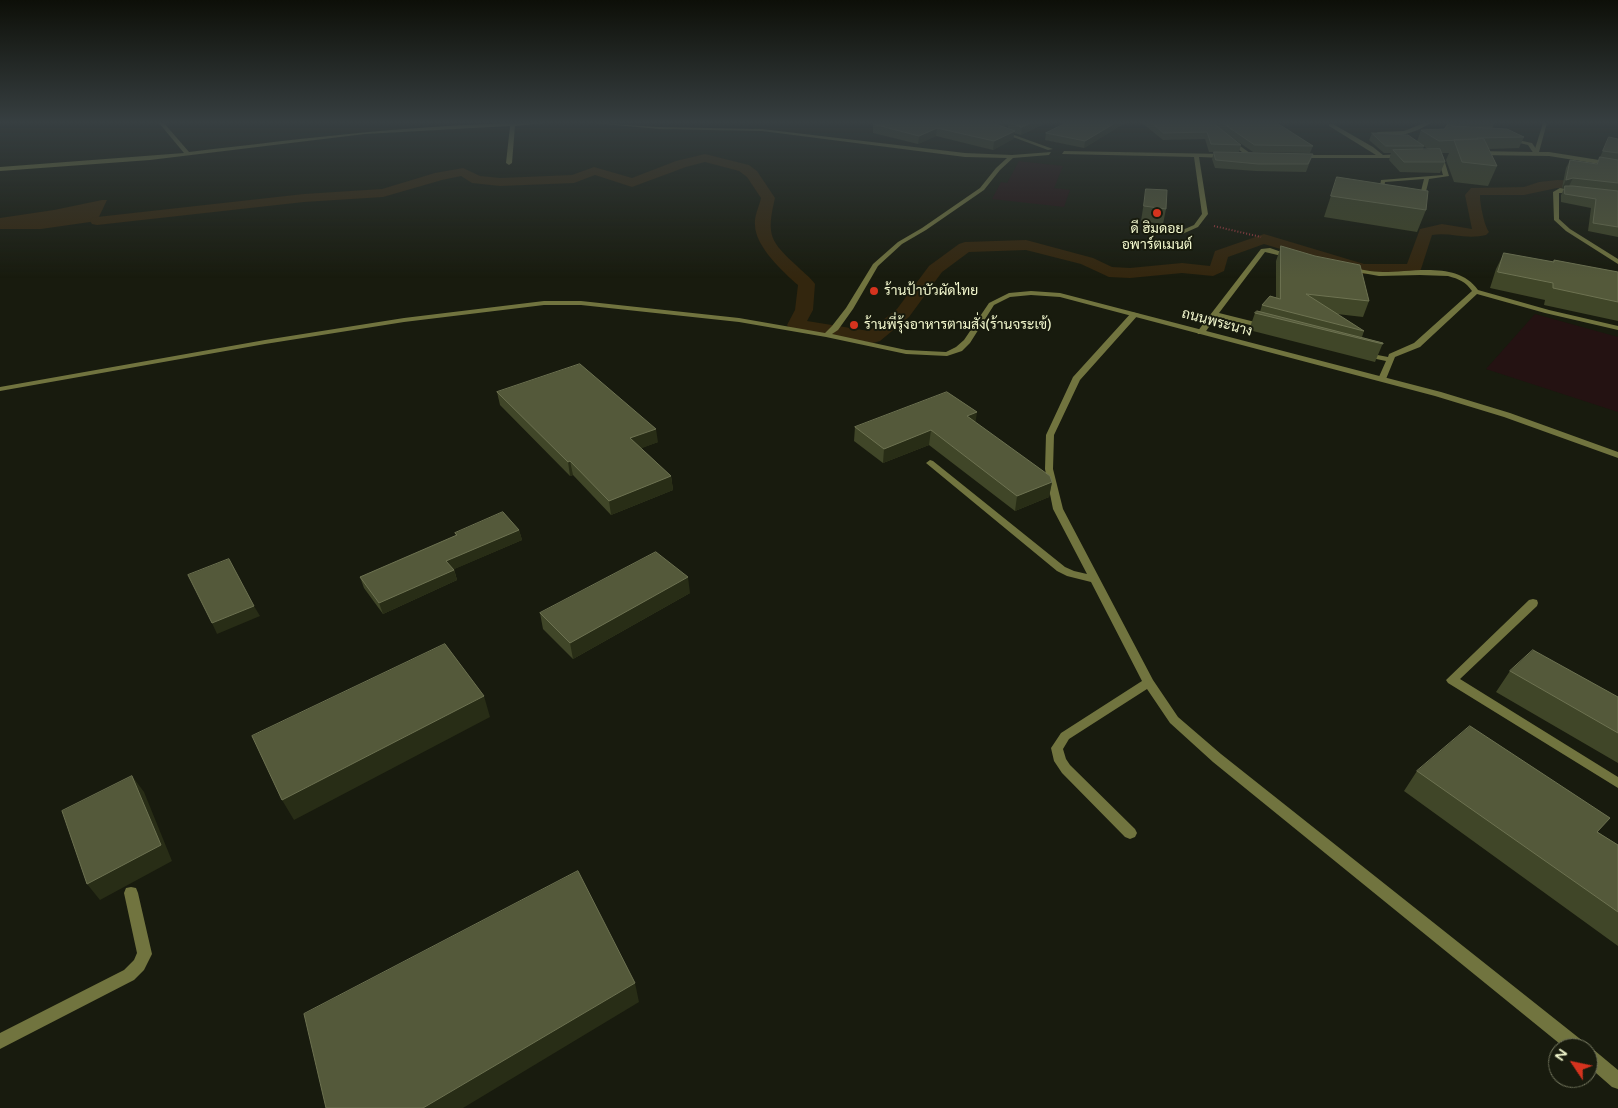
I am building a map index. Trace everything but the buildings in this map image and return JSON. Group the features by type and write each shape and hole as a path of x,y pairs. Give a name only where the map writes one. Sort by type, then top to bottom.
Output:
{"street":[{"path":"826,335 835,328 849,309 875,265 900,243 924,229 982,189 993,175"},
{"path":"1180,232 1198,223 1205,214 1199,175"},
{"path":"1385,204 1378,203 1383,181 1445,175"},
{"path":"1413,207 1420,207 1427,178"},
{"path":"1586,192 1569,190 1556,192 1556,219 1568,230 1618,262"},
{"path":"1201,332 1263,250 1270,250 1297,258"},
{"path":"1343,268 1382,274 1448,274 1468,280 1476,291 1547,312 1618,328"},
{"path":"1382,379 1392,356 1417,345 1476,291"},
{"name":"ถนนพระนาง","path":"0,389 265,342 404,320 544,303 581,303 739,320 826,335 906,352 947,354 959,349 967,341 991,304 1008,296 1031,293 1060,295 1382,379 1507,415 1618,455"},
{"path":"1135,314 1076,379 1050,435 1049,468 1058,509 1149,682 1174,720 1217,758 1566,1038"},
{"path":"1214,314 1270,329"},
{"path":"1353,351 1390,360"},
{"path":"930,463 1061,568 1077,576 1094,578"},
{"path":"1533,603 1452,680 1618,783"},
{"path":"1130,833 1066,770 1060,761 1057,748 1065,736 1149,682"},
{"path":"0,1041 129,975 139,965 145,954 131,893"},
{"path":"1598,1064 1618,1080"}],"path":[{"path":"1198,223 1253,234 1264,239"}],"shaded area":[{"path":"1012,175 1059,175 1054,188 1070,190 1064,207 992,199 1001,182 1007,183"},
{"path":"107,200 97,221 41,229 0,229 0,218 54,210"},
{"path":"1535,314 1618,337 1618,412 1486,369"}],"waterway":[{"path":"97,221 304,198 383,193 447,175"},
{"path":"468,175 477,180 500,182 574,179 585,175"},
{"path":"610,175 632,183 653,175"},
{"path":"752,175 768,198 763,218 763,232 772,249 807,284 804,310 796,325 873,337 903,313 935,269 965,247 1026,245 1087,261 1109,272 1130,273 1182,268 1213,271 1218,268 1221,254 1264,239 1363,269 1413,269 1425,232 1442,229 1471,234 1481,232 1477,225 1478,219 1472,195 1476,191 1524,191 1539,188 1539,186 1557,184 1618,186"}],"place":[{"name":"ดี ฮิมดอย อพาร์ตเมนต์","path":"1157,213"},
{"name":"ร้านป้าบัวผัดไทย","path":"874,291"},
{"name":"ร้านพี่รุ้งอาหารตามสั่ง(ร้านจระเข้)","path":"854,325"}]}
